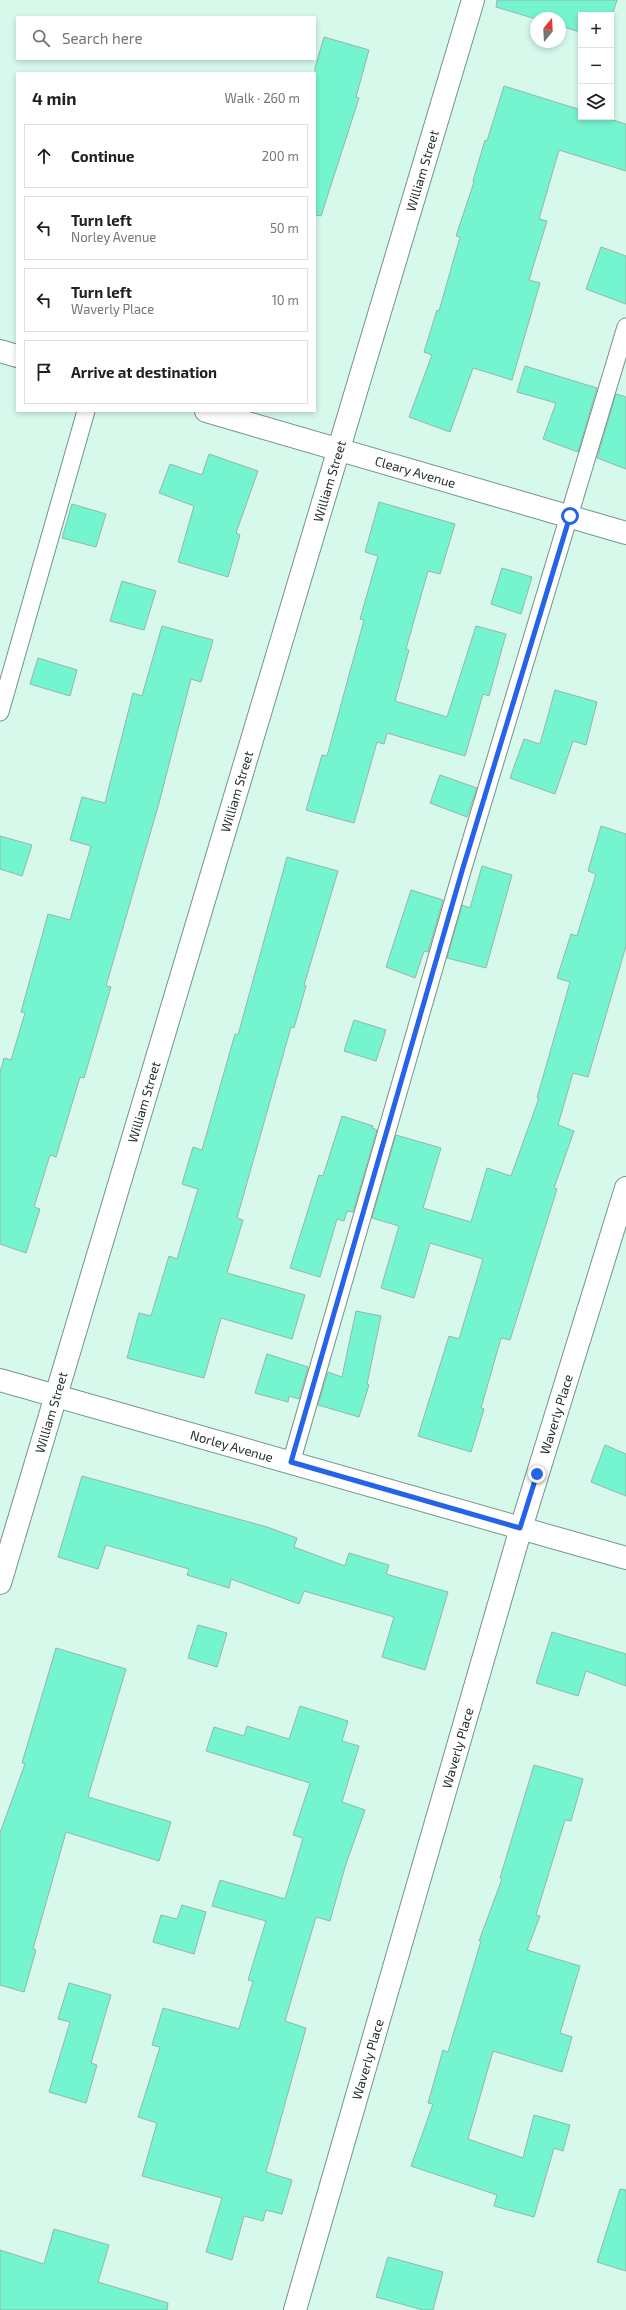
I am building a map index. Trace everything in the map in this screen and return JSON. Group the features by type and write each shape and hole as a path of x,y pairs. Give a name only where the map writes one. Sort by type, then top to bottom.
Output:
{"street":[{"name":"William Street","path":"0,1583 473,0"},
{"path":"0,351 16,356"},
{"name":"Cleary Avenue","path":"209,412 626,532"},
{"name":"Waverly Place","path":"296,2310 520,1528 626,1188"},
{"name":"Norley Avenue","path":"0,1380 626,1558"}],"lane":[{"path":"291,1462 462,871 626,327"},
{"path":"0,712 86,412"}],"building":[{"path":"497,0 617,0 613,12 578,12 578,31 566,28 566,12 530,12 530,17 496,7"},
{"path":"324,37 369,50 356,97 359,98 321,216 316,215 315,68"},
{"path":"504,86 578,109 578,120 613,120 626,124 626,171 559,150 539,219 547,221 529,280 540,283 512,380 473,368 450,432 409,417 432,355 424,352 437,310 439,311 460,237 456,236 474,182 473,181 485,140 487,141"},
{"path":"601,247 626,256 626,304 586,289"},
{"path":"525,366 597,388 578,452 543,439 556,403 517,392"},
{"path":"616,394 626,397 626,469 597,458"},
{"path":"209,454 258,471 236,533 240,535 228,577 178,562 194,506 159,493 170,464 202,475"},
{"path":"379,502 455,524 440,574 428,571 406,649 409,650 395,701 447,717 476,626 506,634 489,696 483,694 465,756 387,733 384,744 377,742 354,823 306,810 322,755 327,756 364,620 360,619 378,556 365,552"},
{"path":"72,504 106,514 96,547 62,538"},
{"path":"502,568 532,577 521,614 491,604"},
{"path":"122,581 156,591 144,630 110,621"},
{"path":"162,626 213,640 201,682 191,679 159,803 106,986 111,987 84,1078 80,1077 56,1157 50,1155 34,1207 40,1209 26,1253 0,1244 0,1072 4,1058 11,1060 25,1013 21,1012 48,914 70,920 91,846 70,840 82,797 105,803 133,693 142,696"},
{"path":"38,658 77,670 70,696 30,684"},
{"path":"555,690 597,702 586,745 573,741 555,794 510,778 524,739 540,744"},
{"path":"440,775 477,788 467,817 430,803"},
{"path":"601,826 626,834 626,946 588,1077 573,1073 558,1125 574,1131 554,1188 557,1189 510,1340 501,1338 481,1408 484,1409 471,1452 418,1436 449,1336 459,1339 483,1259 430,1243 414,1298 381,1288 399,1226 372,1218 396,1135 441,1148 423,1208 471,1222 487,1168 511,1176 539,1098 537,1098 570,982 557,978 571,934 577,936 596,874 588,871"},
{"path":"0,836 32,845 22,876 0,869"},
{"path":"287,857 338,871 304,985 306,986 294,1028 291,1027 237,1218 243,1220 227,1273 305,1295 292,1339 221,1318 204,1378 127,1358 139,1313 151,1316 169,1256 177,1259 198,1189 182,1184 193,1147 202,1150 235,1034 238,1035"},
{"path":"482,866 512,875 486,968 447,958 462,905 470,908"},
{"path":"411,890 443,900 428,952 424,951 415,978 386,967"},
{"path":"354,1020 386,1030 376,1061 344,1051"},
{"path":"342,1116 373,1126 372,1128 377,1130 353,1212 347,1211 344,1221 337,1219 320,1277 290,1268 319,1175 323,1176"},
{"path":"356,1311 381,1316 367,1384 369,1385 359,1417 318,1405 328,1372 342,1377"},
{"path":"267,1354 308,1367 299,1399 289,1396 288,1402 255,1393"},
{"path":"605,1445 626,1454 626,1496 591,1482"},
{"path":"82,1476 267,1527 297,1538 294,1547 345,1566 349,1553 389,1565 386,1574 448,1592 425,1670 382,1657 394,1617 304,1591 299,1604 231,1579 229,1588 187,1575 189,1569 106,1545 98,1569 58,1557"},
{"path":"198,1625 227,1633 217,1667 188,1658"},
{"path":"552,1632 626,1654 626,1686 586,1671 578,1696 536,1683"},
{"path":"56,1648 126,1669 88,1797 171,1822 159,1861 66,1832 33,1949 36,1950 24,1992 0,1985 0,1833 25,1764 22,1763"},
{"path":"300,1706 348,1721 342,1741 359,1746 342,1802 365,1810 345,1867 330,1921 316,1917 285,2021 306,2028 266,2172 292,2180 282,2214 266,2210 263,2221 244,2216 232,2260 206,2252 222,2198 142,2176 157,2123 138,2117 160,2047 152,2045 163,2008 239,2029 253,1981 248,1980 266,1921 212,1906 220,1880 285,1899 303,1838 293,1835 310,1783 206,1751 214,1727 244,1736 247,1726 289,1739"},
{"path":"534,1765 583,1779 571,1821 565,1820 536,1915 540,1916 527,1950 580,1966 560,2033 572,2037 562,2072 493,2051 468,2139 523,2158 534,2115 570,2125 563,2151 554,2148 534,2217 494,2206 497,2195 411,2166 433,2104 428,2103 443,2050 448,2052 481,1941 479,1941 502,1879 500,1878"},
{"path":"182,1905 206,1912 194,1954 153,1942 161,1915 177,1919"},
{"path":"69,1983 111,1995 91,2063 97,2065 86,2103 49,2092 70,2022 58,2019"},
{"path":"620,2189 626,2190 626,2271 597,2262"},
{"path":"54,2229 109,2245 98,2282 168,2303 167,2310 0,2310 0,2250 44,2264"},
{"path":"388,2257 443,2272 433,2310 423,2310 376,2297"}],"route":[{"path":"537,1474 520,1528 291,1462 462,871 570,516"}]}
